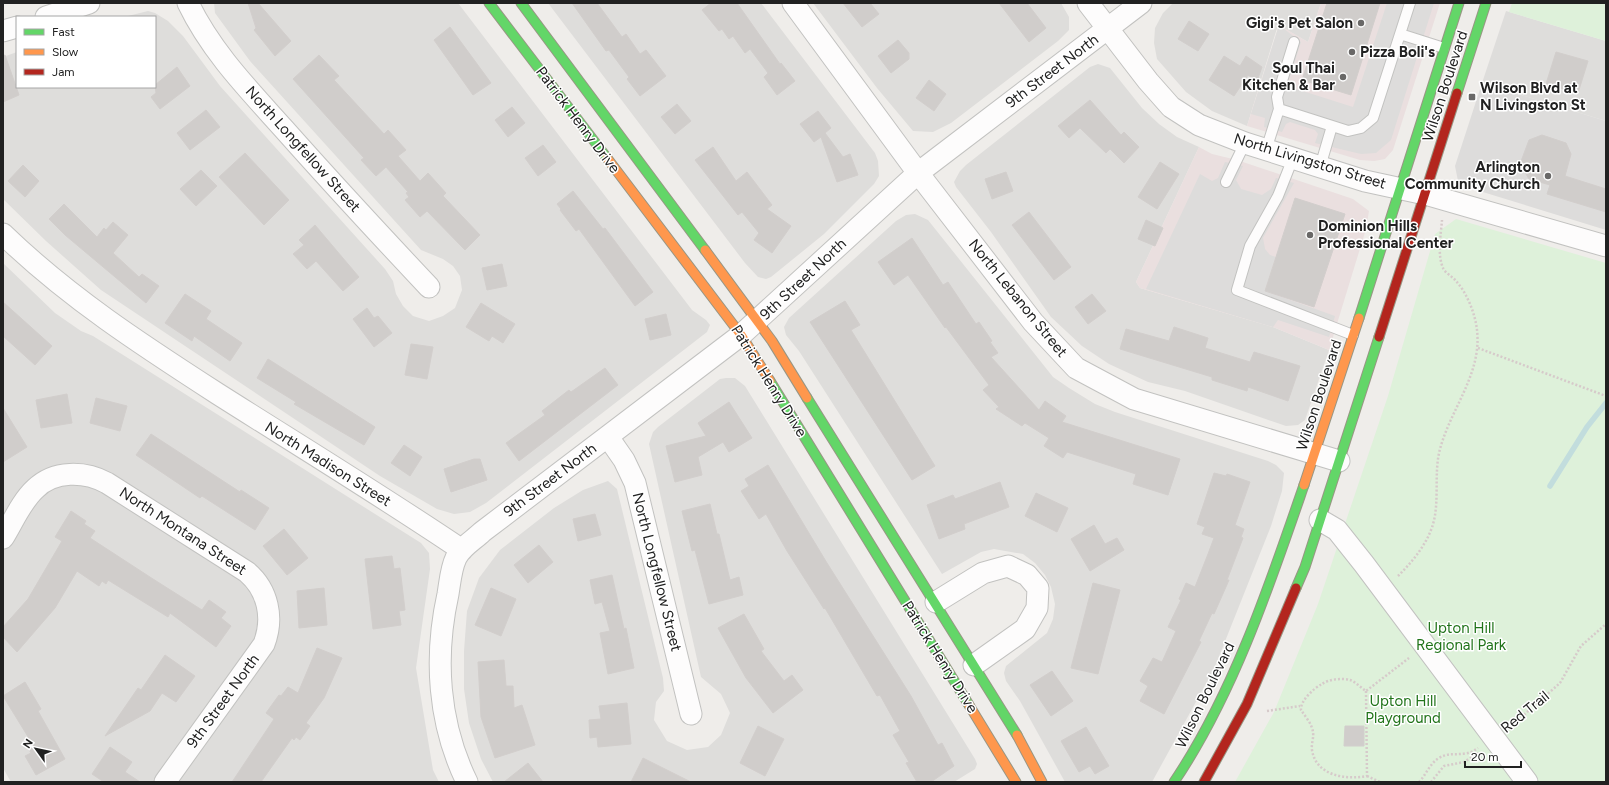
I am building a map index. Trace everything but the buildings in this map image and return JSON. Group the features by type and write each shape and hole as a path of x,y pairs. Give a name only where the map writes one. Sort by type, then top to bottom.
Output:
{"street":[{"path":"49,16 88,3"},
{"name":"North Longfellow Street","path":"188,3 202,29 222,58 304,152 429,287"},
{"name":"Patrick Henry Drive","path":"489,3 741,335 1011,780"},
{"name":"Patrick Henry Drive","path":"521,3 574,72 758,321 936,602 1038,774"},
{"name":"North Lebanon Street","path":"793,3 918,173 1033,322 1076,368 1134,399 1339,461"},
{"name":"North Livingston Street","path":"1088,3 1107,29 1171,107 1199,125 1245,143 1365,181 1425,194 1606,246"},
{"name":"9th Street North","path":"462,550 482,532 741,335 918,173 1141,3"},
{"name":"Wilson Boulevard","path":"1174,782 1189,760 1239,662 1265,598 1315,454 1459,3"},
{"name":"Wilson Boulevard","path":"1204,782 1236,725 1280,630 1305,567 1486,3"},
{"path":"3,31 16,27"},
{"name":"North Madison Street","path":"3,234 61,286 135,340 462,550"},
{"name":"North Longfellow Street","path":"608,437 624,460 635,482 691,714"},
{"name":"North Montana Street","path":"3,538 35,489 50,478 74,474 93,476 107,483 247,572 256,580 263,593 268,614"},
{"path":"1320,520 1337,530 1527,782"},
{"path":"462,550 455,562 446,601 441,634 440,672 446,720 467,782"},
{"name":"Patrick Henry Drive","path":"936,602 982,572 1008,566 1027,575 1038,588 1037,608 1025,629 974,665"},
{"name":"9th Street North","path":"165,782 263,646 268,632 268,614"},
{"path":"1011,780 1038,774"}],"lane":[{"path":"1279,109 1348,131 1361,128 1372,118 1410,3"},
{"path":"1400,34 1444,48"},
{"path":"1266,150 1279,109 1277,97 1294,42"},
{"path":"1320,167 1332,126"},
{"path":"1226,182 1245,143"},
{"path":"1293,158 1278,196 1250,246 1237,290 1353,335"}],"path":[{"path":"1383,591 1404,570 1425,544 1432,528 1440,450 1448,426 1474,370 1478,348 1477,329 1466,296 1456,281 1443,269 1440,259 1443,217"},
{"path":"1478,348 1606,396"},
{"name":"Red Trail","path":"1431,782 1444,766 1464,762 1486,748 1493,737 1510,727 1560,683 1581,646 1606,624"},
{"path":"1366,691 1425,646"},
{"path":"1301,706 1303,701 1322,684 1333,680 1350,680 1366,691"},
{"path":"1366,691 1367,776"},
{"path":"1267,711 1301,706"},
{"path":"1301,706 1314,733 1312,752 1320,766 1333,775 1367,776 1380,782"},
{"path":"1419,782 1433,762 1439,758 1446,755 1471,753 1493,737"}],"shaded area":[{"path":"214,3 458,3 692,310 706,320 710,325 707,332 486,503 470,512 454,514 437,509 380,476 101,290 46,241 3,199 3,57 16,52 16,88 156,88 156,16 128,16 148,11 155,13 168,21 183,36 220,86 385,269 393,281 396,294 403,306 413,316 429,321 443,316 455,308 462,290 460,276 453,266 443,259 421,250 250,61 215,13"},
{"path":"548,3 761,3 875,153 878,161 879,176 874,184 824,234 771,277 766,279 758,277 745,263"},
{"path":"813,3 1061,3 1069,17 1069,30 1058,41 951,123 933,132 913,131 877,88"},
{"path":"1173,3 1321,3 1308,42 1278,25 1247,126 1212,111 1186,92 1157,59 1154,43 1155,28 1163,13"},
{"path":"1321,3 1440,3 1393,150 1385,159 1374,161 1360,160 1247,126 1279,25 1308,42"},
{"path":"1387,3 1434,3 1391,140 1376,153 1361,154 1315,143 1318,134 1315,130 1290,122 1286,124 1282,132 1264,127 1265,118 1251,114 1279,25 1301,42 1287,86 1353,107"},
{"path":"1506,11 1606,41 1606,121 1482,83"},
{"path":"1098,64 1110,68 1142,108 1159,124 1177,137 1199,147 1136,282 1140,288 1273,327 1329,350 1305,420 1298,425 1286,426 1185,391 1148,382 1109,364 1082,346 1051,317 991,232 956,187 954,182 960,171 966,165 1090,67"},
{"path":"1482,83 1606,121 1606,230 1473,189 1467,189 1458,181 1455,166"},
{"path":"1199,147 1212,154 1237,160 1353,199 1369,211 1366,229 1329,350 1273,327 1140,288 1136,282"},
{"path":"1225,162 1243,166 1236,180 1241,189 1262,195 1271,189 1276,178 1294,183 1263,238 1265,249 1270,255 1276,257 1265,291 1335,316 1329,337 1278,320 1273,327 1146,289 1200,174 1212,181 1218,178"},
{"path":"915,214 928,220 1053,377 1095,404 1115,412 1268,461 1276,465 1284,473 1282,491 1271,526 1214,669 1152,782 1065,782 1020,701 1006,681 1004,673 1006,666 1047,633 1053,619 1055,604 1051,587 1045,575 1035,563 1023,554 994,549 981,552 942,574 799,351 786,335 784,327 789,318 896,221 906,215"},
{"path":"3,263 55,313 81,331 93,336 421,543 429,553 430,569 416,668 433,770 439,782 11,782 3,768"},
{"path":"735,378 745,386 975,759 977,764 975,769 954,782 493,782 481,759 469,723 464,689 464,651 467,611 479,578 500,550 554,508 583,490 608,481 617,489 663,678 664,691 656,702 654,720 667,741 687,750 708,747 721,735 730,713 721,694 701,677 649,444 653,432 658,427 720,379"}],"green space":[{"path":"1512,3 1606,3 1606,41 1509,12"},
{"name":"Upton Hill Regional Park","path":"1456,219 1606,263 1606,782 1235,782 1274,712 1318,604 1388,396 1435,234"}],"waterway":[{"path":"1550,486 1587,427 1606,403"}],"traffic: fast":[{"path":"489,3 607,158"},
{"path":"521,3 705,250"},
{"path":"1359,318 1459,3"},
{"path":"1457,93 1486,3"},
{"path":"1296,588 1305,567 1379,337"},
{"path":"770,381 969,705"},
{"path":"807,398 1017,735"},
{"path":"1174,782 1195,748 1232,676 1278,561 1304,485"}],"traffic: slow":[{"path":"607,158 741,335 770,381"},
{"path":"705,250 772,341 807,398"},
{"path":"1304,485 1359,318"},
{"path":"969,705 1016,782"},
{"path":"1017,735 1042,782"}],"traffic: jam":[{"path":"1379,337 1457,93"},
{"path":"1204,782 1247,704 1296,588"}],"place":[{"name":"Gigi's Pet Salon","path":"1361,23"},
{"name":"Pizza Boli's","path":"1352,52"},
{"name":"Soul Thai Kitchen & Bar","path":"1343,77"},
{"name":"Wilson Blvd at N Livingston St","path":"1472,97"},
{"name":"Arlington Community Church","path":"1548,176"},
{"name":"Dominion Hills Professional Center","path":"1310,235"}],"park label":[{"name":"Upton Hill Playground","path":"1403,710"}]}
